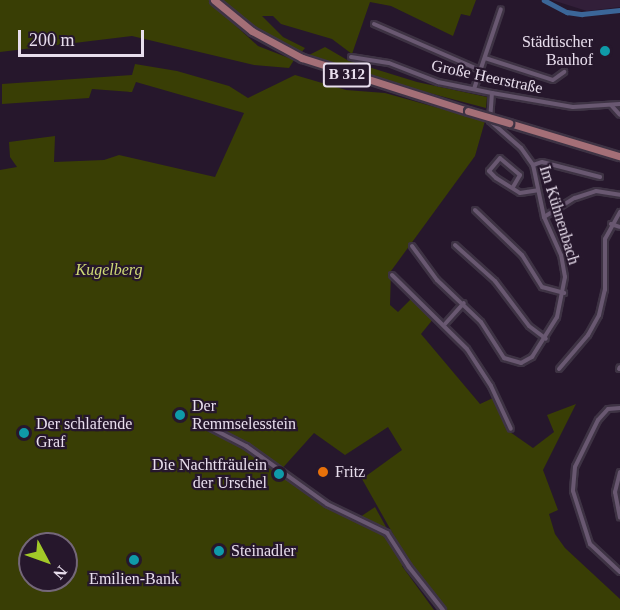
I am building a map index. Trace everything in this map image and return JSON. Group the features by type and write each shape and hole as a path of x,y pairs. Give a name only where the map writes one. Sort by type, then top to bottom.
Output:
{"main road":[{"name":"B 312","path":"214,0 235,18 268,40 312,63 619,156"}],"street":[{"path":"474,89 501,9"},
{"path":"374,24 480,70"},
{"name":"Große Heerstraße","path":"351,57 389,63 438,82 570,107 620,104"},
{"path":"485,58 553,80 564,72"},
{"name":"Im Kühnenbach","path":"412,246 437,280 464,303 510,362 521,363 532,357 546,339 557,317 564,293 561,255 544,217 533,165 521,148 492,125 488,113 492,93"},
{"path":"611,105 620,115"},
{"path":"513,188 520,174 500,158 489,171 520,193 538,190"},
{"path":"533,165 542,162 600,177"},
{"path":"544,217 575,198 596,191 620,195"},
{"path":"475,210 522,255 542,287 564,293"},
{"path":"559,369 588,335 599,315 605,290 605,239 611,224 620,212"},
{"path":"611,224 620,227"},
{"path":"455,245 495,281 529,327 546,339"},
{"path":"392,275 467,349 494,393 511,429"},
{"path":"444,324 464,303"},
{"path":"489,396 494,393"},
{"path":"620,408 608,409 598,420 575,467 573,491 590,544 620,572"},
{"path":"209,427 246,446 327,504 387,532 408,567 443,610"},
{"path":"620,472 615,492 620,518"}],"shaded area":[{"path":"552,0 620,0 620,7 587,11"}],"green space":[{"path":"0,0 476,0 470,16 461,14 453,36 391,6 370,2 352,54 332,39 281,24 273,16 262,16 283,37 305,48 300,54 270,39 238,15 224,15 258,46 294,60 289,68 254,65 132,36 0,52"},
{"path":"325,47 349,61 417,82 487,97 486,108 376,79 307,56"},
{"name":"Kugelberg","path":"135,64 177,71 229,86 248,98 295,75 346,90 385,93 485,121 475,156 391,271 390,305 398,312 412,298 434,318 421,334 480,404 493,398 510,432 533,448 554,432 547,415 576,404 543,470 558,510 549,514 555,534 565,548 620,599 620,610 447,610 410,564 362,479 402,450 388,427 345,455 314,433 279,472 341,510 360,517 375,507 406,563 402,566 434,610 0,610 0,170 17,167 10,157 9,142 55,136 54,162 104,160 119,155 215,177 244,113 136,82 132,92 92,89 89,98 2,104 2,84 132,75"}],"waterway":[{"path":"544,0 567,12 582,14 620,10"}],"place":[{"name":"Städtischer Bauhof","path":"605,51"},
{"name":"Der Remmselesstein","path":"180,415"},
{"name":"Der schlafende Graf","path":"24,433"},
{"name":"Fritz","path":"323,472"},
{"name":"Die Nachtfräulein der Urschel","path":"279,474"},
{"name":"Steinadler","path":"219,551"},
{"name":"Emilien-Bank","path":"134,560"}]}
